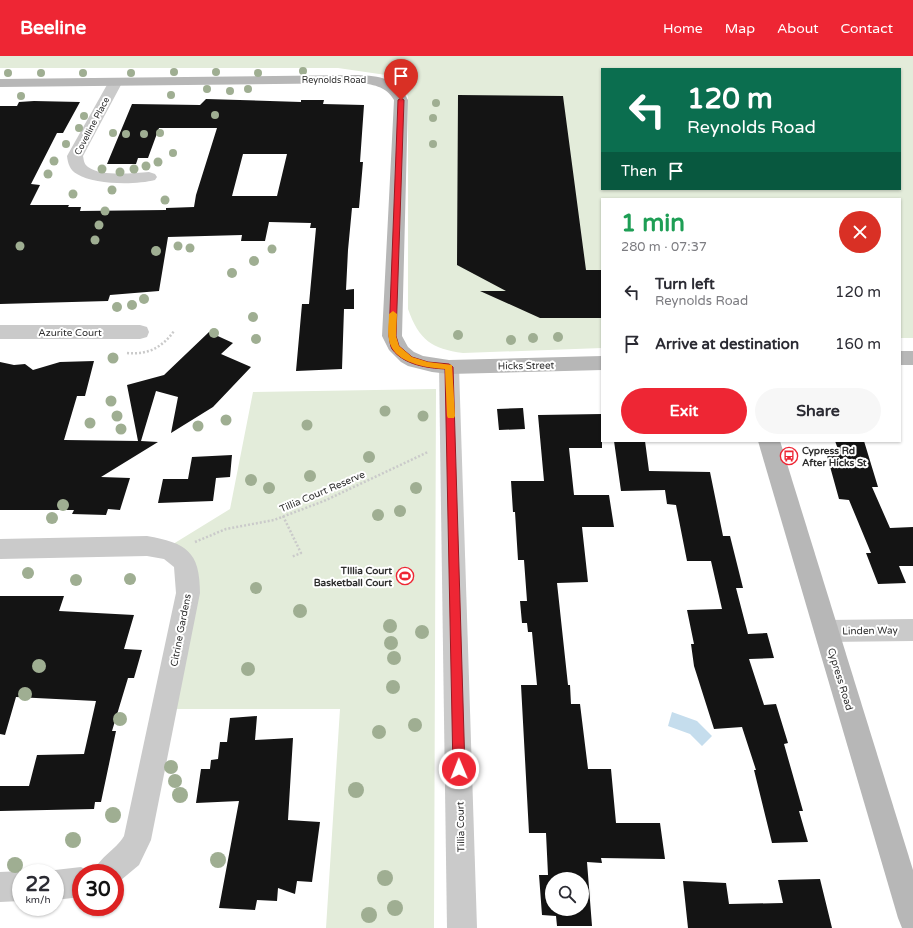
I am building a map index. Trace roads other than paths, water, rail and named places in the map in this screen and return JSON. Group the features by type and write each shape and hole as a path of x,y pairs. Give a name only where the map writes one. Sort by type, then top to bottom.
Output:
{"street":[{"name":"Reynolds Road","path":"0,83 115,83 357,79 378,81 394,89 398,93 401,100 392,336 396,347 409,359 428,365 449,367"},
{"name":"Covelline Place","path":"115,83 75,156 75,164 79,170 90,175 104,177 149,177"},
{"name":"Azurite Court","path":"0,332 140,332"},
{"path":"901,358 913,358"},
{"name":"Hicks Street","path":"449,367 601,363"},
{"name":"Tillia Court","path":"449,367 462,928"},
{"name":"Cypress Road","path":"768,442 913,918"},
{"name":"Citrine Gardens","path":"0,549 147,546 165,549 175,553 184,562 188,571 188,593 137,840 129,855 118,864"},
{"name":"Linden Way","path":"826,631 913,630"},
{"path":"0,887 12,886"}],"water":[{"path":"672,712 697,721 712,736 702,746 690,734 668,726"}],"place":[{"name":"Cypress Rd After Hicks St","path":"789,456"},
{"name":"TIllia Court Basketball Court","path":"405,576"}]}
